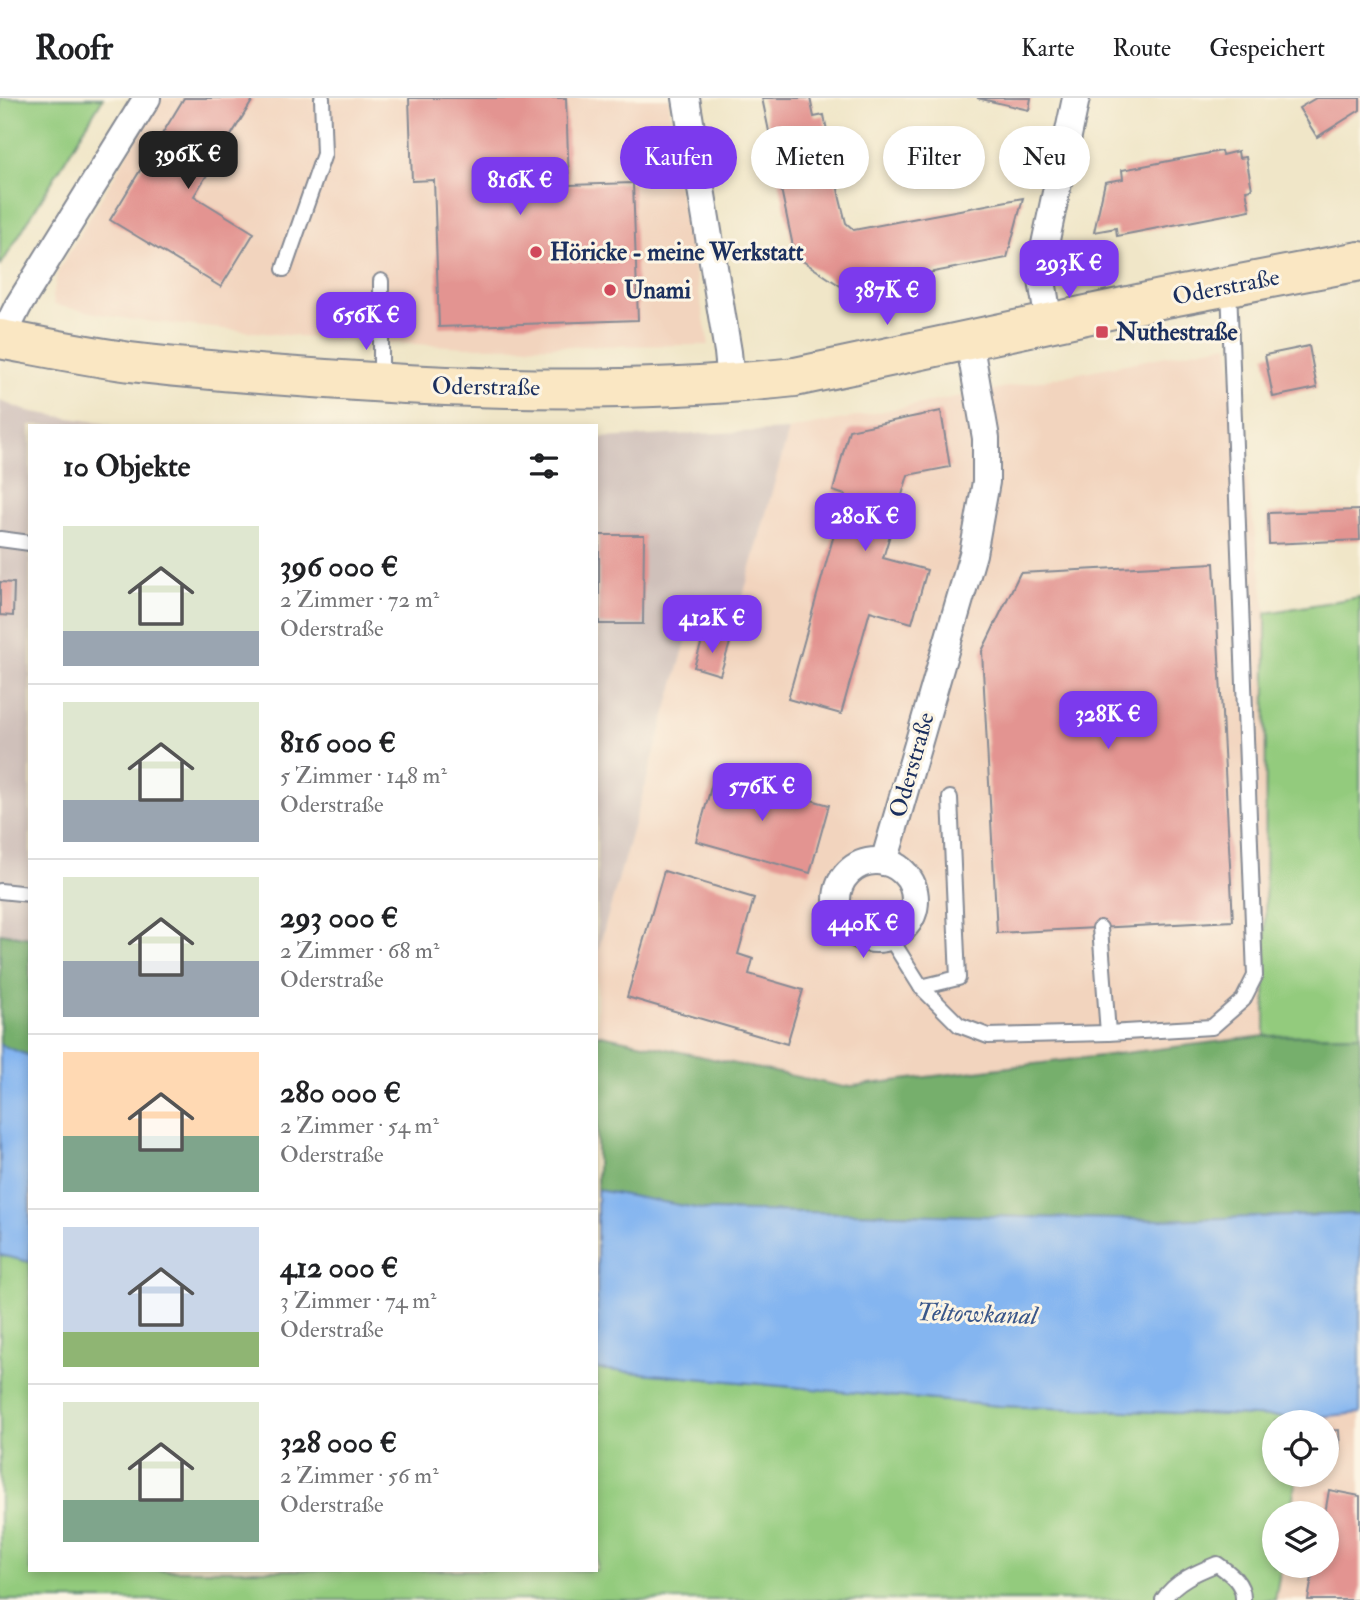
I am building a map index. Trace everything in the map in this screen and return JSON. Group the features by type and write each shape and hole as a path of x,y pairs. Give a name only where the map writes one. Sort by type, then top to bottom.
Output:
{"main road":[{"name":"Oderstraße","path":"0,341 128,361 381,383 500,389 639,388 730,383 795,377 1360,261"}],"street":[{"name":"Oderstraße","path":"0,341 18,306 147,98"},
{"path":"686,98 728,352 730,383"},
{"path":"1049,323 1040,268 1076,98"},
{"name":"Oderstraße","path":"884,862 973,554 986,482 986,438 969,340"},
{"path":"868,861 884,862 898,868 912,883 915,896 911,917 898,932 873,939 858,935 841,918 837,895 842,879 856,866 868,861"}],"lane":[{"path":"284,269 324,153 322,98"},
{"path":"381,383 382,281"},
{"path":"889,936 921,987 959,1025 988,1036 1212,1027 1243,1000 1255,976 1229,286"},
{"path":"0,539 28,542"},
{"path":"921,987 958,978 950,797"},
{"path":"0,891 28,894"},
{"path":"1100,928 1108,1033"},
{"path":"1163,1600 1168,1591 1194,1573 1217,1564 1236,1578 1244,1594 1243,1600"}],"shaded area":[{"path":"161,98 669,98 672,126 620,126 620,189 679,189 709,345 467,347 326,339 133,320 54,305 53,295 58,271"},
{"path":"1228,344 1266,613 1265,1036 844,1087 598,1034 598,950 690,628 787,430"},
{"path":"0,401 27,411 106,424 28,424 28,975 0,968"},
{"path":"789,430 734,629 690,628 598,950 598,438"},
{"path":"1360,1413 1360,1600 1275,1600 1279,1578 1339,1578 1339,1501 1292,1501 1295,1487 1339,1487 1339,1415"}],"green space":[{"path":"0,98 103,98 1,265 0,264"},
{"path":"1360,597 1360,1035 1265,1036 1266,613"},
{"path":"0,933 28,938 28,1055 0,1045"},
{"path":"598,1034 844,1087 1265,1036 1360,1035 1360,1214 1161,1220 706,1210 598,1190"},
{"path":"0,1255 28,1262 28,1572 598,1572 598,1369 1000,1406 1262,1416 1262,1487 1295,1487 1292,1501 1262,1501 1262,1578 1279,1578 1275,1600 0,1600"}],"water":[{"path":"0,1045 28,1055 28,1262 0,1255"},
{"name":"Teltowkanal","path":"598,1190 706,1210 1161,1220 1360,1214 1360,1413 1339,1415 1339,1410 1262,1410 1262,1416 1000,1406 598,1369"}],"building":[{"path":"184,98 254,98 194,196 254,233 221,287 110,220"},
{"name":"Höricke - meine Werkstatt","path":"409,98 566,98 569,185 620,183 620,189 633,189 638,320 439,327 434,180 412,181"},
{"path":"762,98 810,98 814,117 824,115 826,126 768,126"},
{"path":"977,98 1031,98 1029,110"},
{"path":"1316,98 1360,98 1360,110 1317,137 1299,108"},
{"path":"1221,151 1222,155 1238,151 1239,158 1246,157 1252,189 1246,190 1250,210 1117,236 1116,228 1094,232 1105,182 1123,179 1122,170"},
{"path":"781,189 838,189 846,223 854,230 1023,198 1007,258 845,289 795,256"},
{"path":"1309,346 1317,388 1273,397 1265,355"},
{"path":"941,411 950,467 908,475 883,558 927,570 912,623 870,611 841,714 788,699 845,495 833,491 849,430"},
{"path":"1359,510 1360,540 1269,544 1268,513"},
{"path":"599,535 644,535 643,624 599,624"},
{"path":"1214,563 1233,921 997,933 982,651 1020,573"},
{"path":"0,582 14,583 13,616 0,615"},
{"path":"704,635 730,643 720,675 694,667"},
{"path":"715,773 829,805 810,873 696,841"},
{"path":"664,871 754,898 738,954 753,959 749,974 803,990 787,1044 627,997"},
{"path":"1329,1490 1360,1496 1360,1600 1308,1600 1312,1578 1339,1578 1339,1501 1327,1501"}],"place":[{"name":"Höricke - meine Werkstatt","path":"536,252"},
{"name":"Unami","path":"610,290"},
{"name":"Nuthestraße","path":"1102,332"}]}
